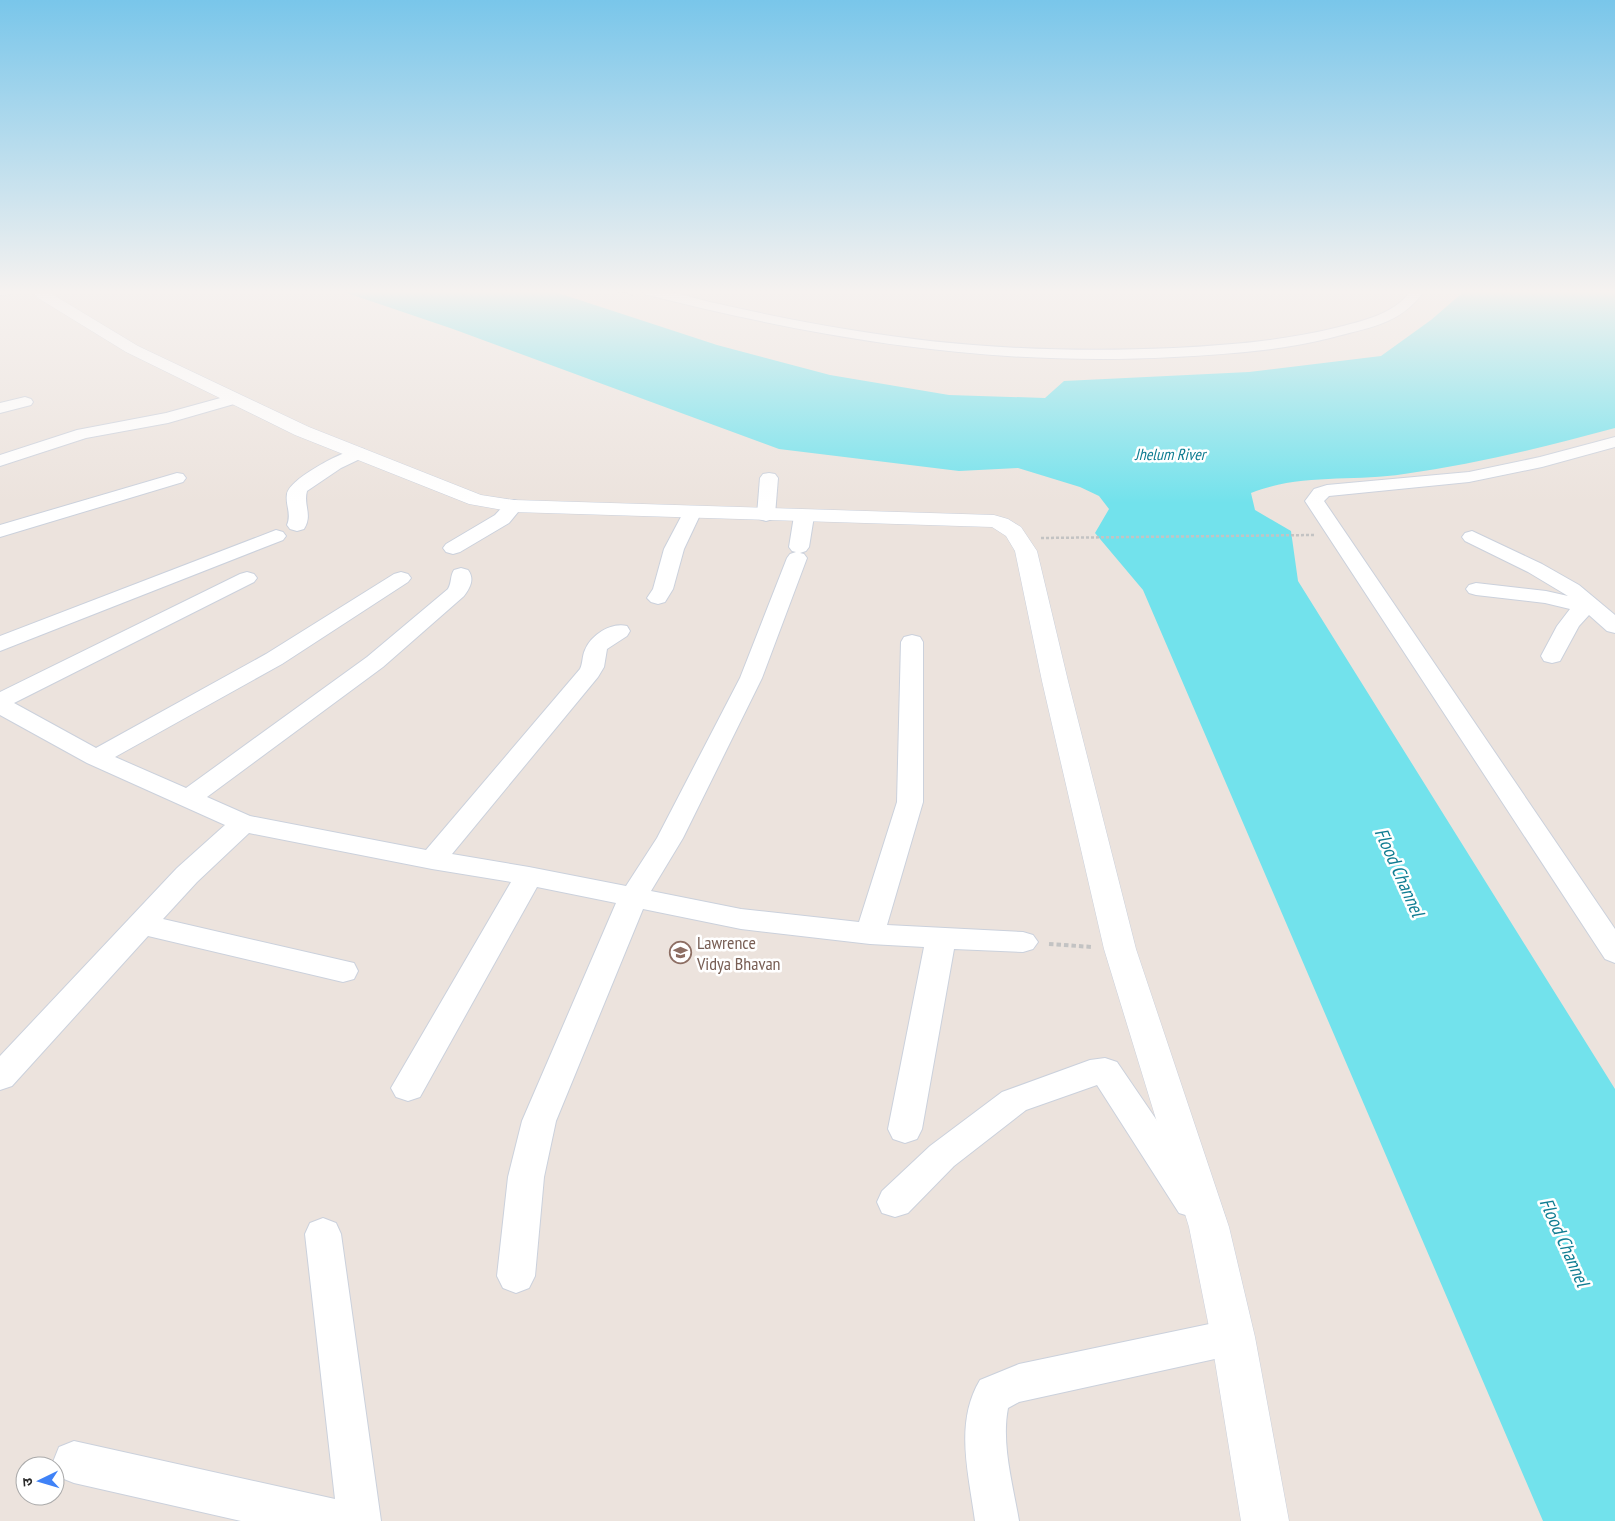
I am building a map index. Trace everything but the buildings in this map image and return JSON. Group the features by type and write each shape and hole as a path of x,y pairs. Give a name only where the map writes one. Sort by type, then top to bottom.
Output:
{"main road":[{"path":"158,362 302,431 476,500 514,506 994,521 1009,526 1020,538 1026,551 1055,681 1120,949 1209,1230 1233,1337 1265,1521"}],"street":[{"path":"0,461 83,434 168,418 234,399"},
{"path":"0,408 25,402"},
{"path":"1613,444 1542,462 1469,477 1327,491 1320,493 1314,501 1615,952"},
{"path":"297,525 301,515 295,492 335,464 358,453"},
{"path":"0,531 177,478"},
{"path":"766,515 769,478"},
{"path":"454,548 502,520 514,506"},
{"path":"658,598 674,549 692,512"},
{"path":"516,1276 526,1177 539,1121 633,898 670,838 751,678 798,553 804,516"},
{"path":"0,644 276,536"},
{"path":"1472,537 1565,585 1579,594 1588,606 1615,626"},
{"path":"188,799 294,723 398,644 457,592 461,584 461,574"},
{"path":"0,701 247,578"},
{"path":"96,758 274,659 401,578"},
{"path":"1476,589 1546,597 1588,606"},
{"path":"1552,656 1575,616 1588,606"},
{"path":"432,860 590,672 594,666 594,654 600,644 619,631"},
{"path":"870,934 910,802 912,642"},
{"path":"0,705 96,758 243,823 432,860 530,876 741,919 870,934 1024,942"},
{"path":"0,1077 187,875 243,823"},
{"path":"408,1088 530,876"},
{"path":"142,924 342,971"},
{"path":"905,1129 941,938"},
{"path":"895,1202 942,1156 1014,1102 1090,1073 1105,1071 1209,1230"},
{"path":"323,1234 359,1521"},
{"path":"998,1521 985,1433 986,1411 993,1395 1019,1383 1233,1337"},
{"path":"74,1462 337,1521"}],"path":[{"path":"1050,538 1306,536"},
{"path":"1024,942 1120,949"}],"water":[{"path":"543,362 781,362 830,375 949,395 1045,398 1064,381 1249,372 1332,362 1615,362 1615,428 1484,460 1431,470 1385,476 1307,480 1270,487 1251,493 1255,510 1291,531 1298,581 1615,1089 1615,1521 1543,1521 1143,590 1095,533 1109,509 1099,496 1080,487 1018,468 959,471 779,449"}],"place":[{"name":"Lawrence Vidya Bhavan","path":"681,952"}],"water label":[{"name":"Jhelum River","path":"1170,454"},
{"name":"Flood Channel","path":"1400,872"},
{"name":"Flood Channel","path":"1565,1242"}]}
